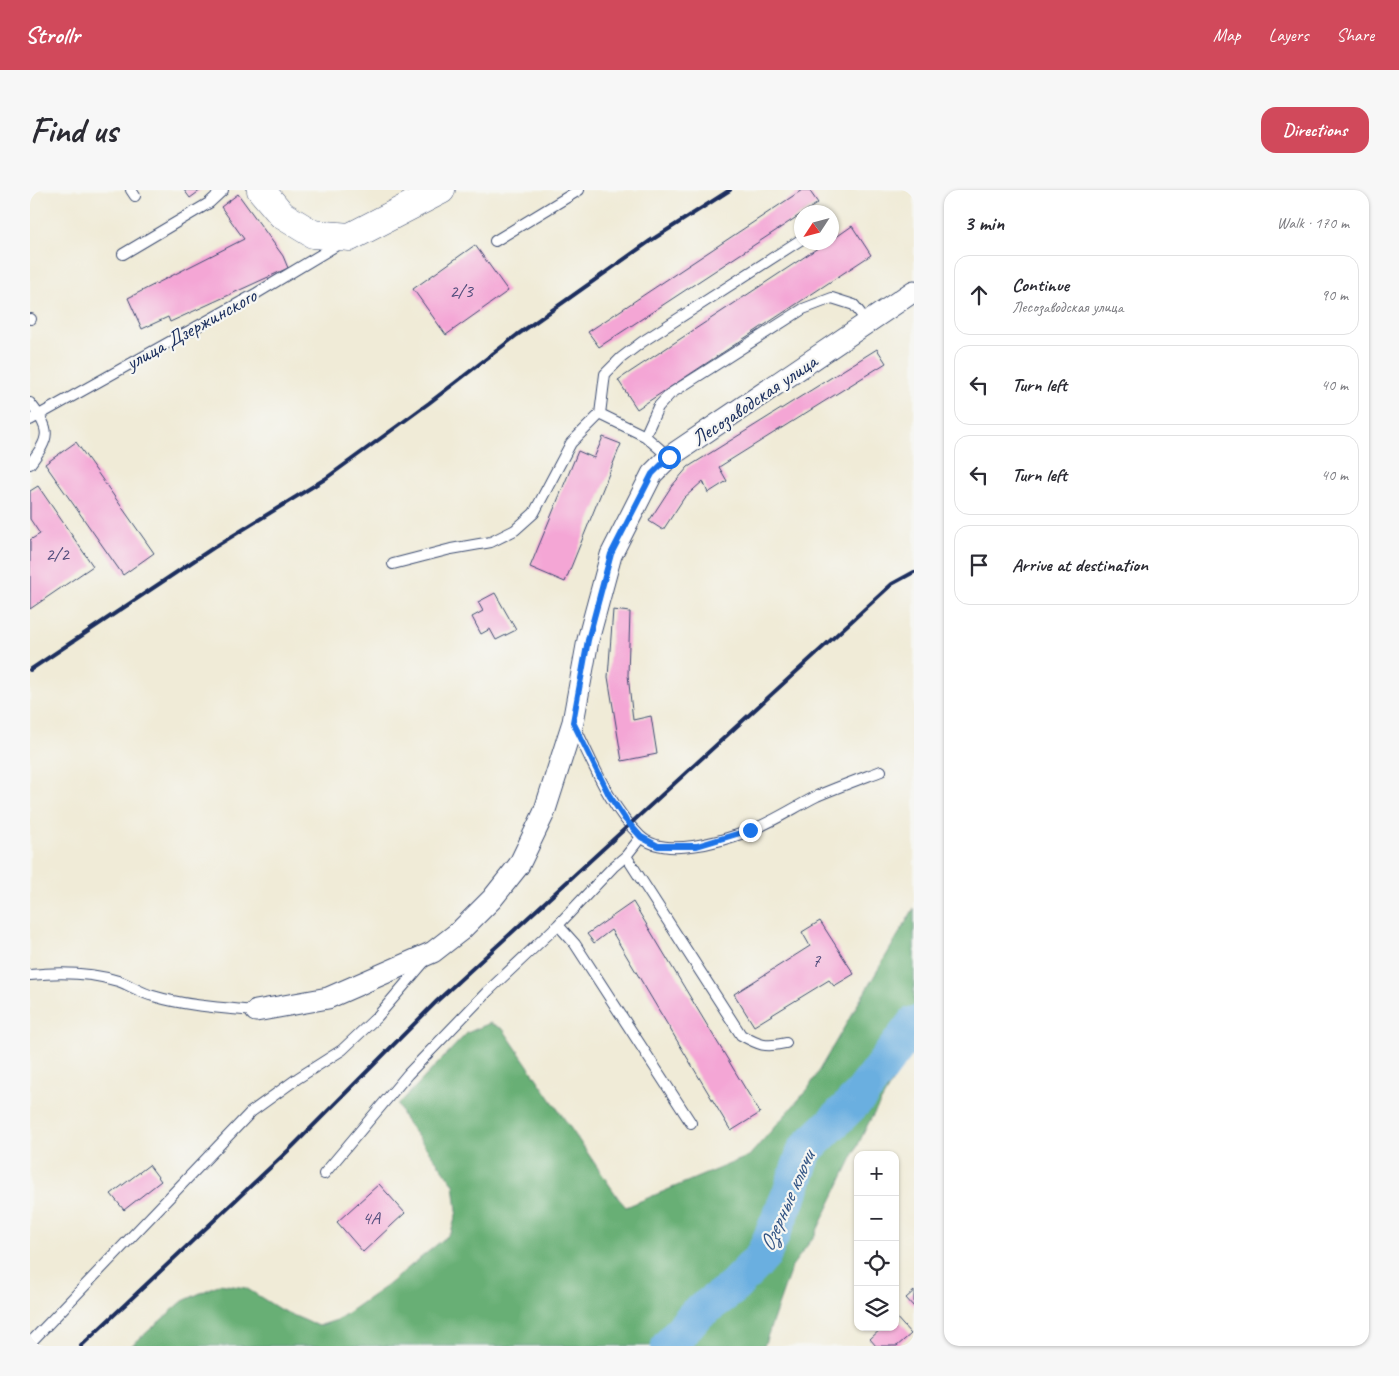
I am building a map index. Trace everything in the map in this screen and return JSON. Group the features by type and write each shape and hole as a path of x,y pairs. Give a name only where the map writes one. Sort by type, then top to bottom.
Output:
{"street":[{"path":"261,190 282,215 313,234 350,237"},
{"name":"улица Дзержинского","path":"350,237 441,190"},
{"name":"Лесозаводская улица","path":"256,1011 328,998 433,952 460,931 492,900 519,865 544,813 573,722 588,640 611,554 652,474 669,457 914,291"}],"lane":[{"path":"123,254 209,203 223,190"},
{"path":"495,241 579,190"},
{"name":"улица Дзержинского","path":"34,417 257,293 350,237"},
{"path":"393,564 452,549 491,542 515,530 534,513 571,443 600,414 605,374 621,358 650,336 794,245"},
{"path":"645,436 658,407 670,394 803,309 832,298 854,305 868,323"},
{"path":"30,403 34,417 46,428 47,436 42,448 30,464"},
{"path":"600,414 645,436 669,457"},
{"path":"573,722 609,795 625,819 641,837 658,846 697,846 750,830 818,796 881,771"},
{"path":"324,1174 408,1074 482,997 558,925 613,867 626,856 641,837"},
{"path":"626,856 741,1035 757,1044 770,1047 786,1043"},
{"path":"558,925 575,944 691,1123"},
{"path":"30,1343 251,1112 298,1078 342,1050 378,1017 433,952"},
{"path":"30,976 53,973 89,974 118,981 152,996 200,1006 256,1011"}],"green space":[{"path":"914,908 914,1045 868,1124 815,1235 792,1266 764,1346 131,1346 183,1301 220,1284 246,1288 281,1310 318,1326 337,1320 386,1286 451,1233 457,1211 454,1184 405,1120 398,1105 467,1033 490,1023 503,1029 626,1207 749,1156 808,1089"}],"building":[{"path":"184,190 201,190 190,198"},
{"path":"802,190 809,190 818,203 815,205 794,205 794,219 599,347 588,332"},
{"path":"238,194 283,256 288,268 170,322 168,317 142,329 128,298 244,239 221,207"},
{"path":"852,226 871,255 637,409 618,380 815,250 839,250 839,235"},
{"path":"475,245 508,291 446,335 413,289"},
{"path":"877,349 886,363 719,467 727,481 708,493 703,481 684,498 663,530 649,521 671,487 688,467"},
{"path":"603,437 621,444 565,582 530,567 578,451 594,458"},
{"path":"76,442 154,553 123,575 45,464"},
{"path":"38,486 93,566 30,609 30,540 40,534 30,519 30,491"},
{"path":"495,593 516,630 496,640 490,629 481,634 472,617 483,611 478,602"},
{"path":"613,610 630,612 628,675 633,720 651,716 657,754 622,761 608,677"},
{"path":"633,902 760,1113 731,1131 611,930 594,943 587,934"},
{"path":"820,921 854,974 834,986 829,980 754,1026 734,994 810,946 802,932"},
{"path":"149,1165 161,1181 124,1210 111,1194"},
{"path":"379,1184 405,1213 363,1252 337,1222"},
{"path":"914,1291 914,1307 906,1298"},
{"path":"899,1320 911,1334 897,1346 876,1346 870,1339 879,1331 899,1331"}],"waterway":[{"name":"Озерные ключи","path":"669,1346 695,1315 731,1289 763,1256 790,1193 805,1150 859,1097 914,1024"}],"railway":[{"path":"30,670 213,548 325,479 429,403 517,335 650,241 730,190"},
{"path":"81,1346 291,1148 437,1001 892,584 914,572"}],"route":[{"path":"669,457 652,474 611,554 588,640 573,722 609,795 625,819 641,837 658,846 697,846 750,830"}]}
